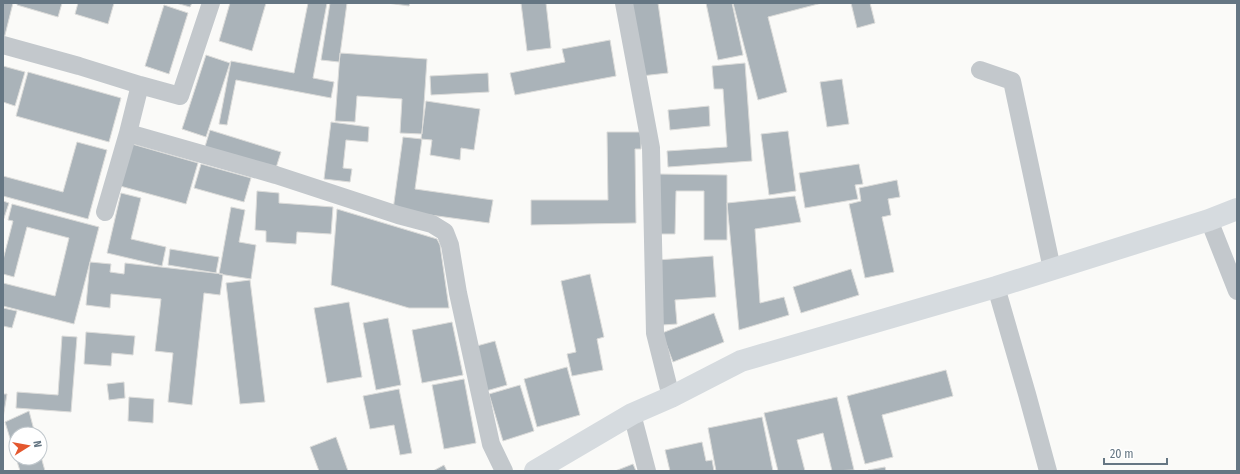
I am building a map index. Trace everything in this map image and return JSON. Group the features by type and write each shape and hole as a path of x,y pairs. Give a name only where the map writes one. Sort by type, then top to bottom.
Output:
{"main road":[{"path":"535,471 632,414 671,397 741,361 1052,270 1209,220 1237,209"}],"street":[{"path":"3,45 180,96 211,3"},
{"path":"624,3 651,148 655,332 671,397"},
{"path":"980,70 1012,81 1052,270"},
{"path":"105,212 140,85"},
{"path":"128,133 276,175 398,215 432,224 445,232 450,245 463,315 492,444 504,471"},
{"path":"1209,220 1237,291"},
{"path":"996,287 1028,394 1048,471"},
{"path":"632,414 647,471"}],"building":[{"path":"3,3 13,3 4,39 3,38"},
{"path":"17,3 62,3 58,17 17,5"},
{"path":"78,3 114,3 108,24 75,14"},
{"path":"176,3 192,3 190,7"},
{"path":"230,3 266,3 252,51 219,41"},
{"path":"308,3 327,3 313,78 334,82 331,98 236,80 227,125 219,124 231,61 294,73"},
{"path":"330,3 347,3 339,62 321,60"},
{"path":"387,3 410,3 409,6"},
{"path":"521,3 546,3 551,48 527,51"},
{"path":"631,3 658,3 668,73 641,76"},
{"path":"706,3 732,3 743,55 718,60"},
{"path":"733,3 822,3 768,17 787,92 758,100"},
{"path":"851,3 870,3 875,23 857,28"},
{"path":"164,5 188,13 169,74 145,66"},
{"path":"610,40 616,76 515,95 510,73 565,62 562,49"},
{"path":"340,53 427,59 422,134 400,133 402,99 357,96 355,122 335,121"},
{"path":"206,55 230,63 206,137 182,129"},
{"path":"745,63 752,161 668,167 667,151 727,147 723,89 714,89 712,66"},
{"path":"3,66 25,72 15,106 3,102"},
{"path":"28,72 121,98 109,142 16,116"},
{"path":"488,73 489,92 431,95 430,76"},
{"path":"842,79 849,124 827,127 820,82"},
{"path":"426,101 480,109 474,150 461,148 460,160 430,155 432,140 421,139"},
{"path":"709,106 710,126 670,130 668,110"},
{"path":"331,122 369,127 368,142 346,140 343,168 352,169 350,182 324,179"},
{"path":"210,130 281,152 275,171 204,150"},
{"path":"788,131 796,191 769,195 761,134"},
{"path":"607,132 641,132 641,149 635,149 636,223 531,225 531,200 608,200"},
{"path":"403,137 422,139 415,189 493,200 489,223 393,210"},
{"path":"77,142 107,150 88,219 3,196 3,176 63,192"},
{"path":"132,144 198,163 186,204 120,186"},
{"path":"201,164 251,178 244,202 194,188"},
{"path":"859,164 863,184 855,185 858,199 805,208 799,173"},
{"path":"657,174 727,175 727,240 704,240 704,191 676,191 675,234 657,234"},
{"path":"897,180 900,197 888,199 891,215 882,217 894,272 865,278 849,204 861,201 859,188"},
{"path":"257,191 279,193 279,203 333,207 331,234 297,232 296,244 266,242 266,231 255,230"},
{"path":"121,193 141,198 131,239 166,247 162,266 107,253"},
{"path":"795,196 801,222 755,229 760,303 784,297 789,315 739,330 727,203"},
{"path":"3,201 9,203 3,221"},
{"path":"12,204 99,227 74,324 3,306 3,283 55,296 69,238 27,227 14,277 3,274 3,260 13,221 8,220"},
{"path":"231,207 245,210 239,242 256,245 251,279 219,274"},
{"path":"337,209 437,239 440,245 449,308 409,308 331,285"},
{"path":"170,249 219,257 216,273 168,265"},
{"path":"713,256 716,297 675,300 677,324 662,325 657,260"},
{"path":"90,262 111,264 110,272 124,274 125,263 223,274 220,295 204,293 192,405 168,402 173,353 155,351 161,299 111,294 110,308 86,305"},
{"path":"851,269 859,295 801,313 793,287"},
{"path":"590,274 604,337 597,339 603,370 572,376 567,354 576,352 561,281"},
{"path":"250,280 265,402 240,404 226,283"},
{"path":"349,302 362,377 327,383 314,308"},
{"path":"3,308 17,311 12,328 3,326"},
{"path":"714,313 724,342 673,362 662,333"},
{"path":"388,318 401,385 376,390 363,323"},
{"path":"452,322 463,375 422,383 412,330"},
{"path":"86,332 135,336 133,355 112,353 111,366 84,364"},
{"path":"62,336 77,337 71,412 16,408 17,392 58,395"},
{"path":"495,341 507,385 486,391 473,347"},
{"path":"567,367 580,415 537,427 524,379"},
{"path":"946,370 953,396 882,415 893,457 865,464 847,396"},
{"path":"464,379 476,443 444,449 432,385"},
{"path":"124,382 125,398 109,400 107,384"},
{"path":"520,385 534,431 503,441 489,394"},
{"path":"399,389 412,453 400,455 394,425 370,429 363,396"},
{"path":"3,394 7,394 3,418"},
{"path":"129,397 154,399 153,423 128,421"},
{"path":"837,397 854,470 832,471 823,433 797,440 805,471 778,471 764,413"},
{"path":"29,411 33,426 8,426 8,432 5,422"},
{"path":"762,417 773,471 716,471 708,428"},
{"path":"336,437 348,471 319,471 310,447"},
{"path":"702,442 706,461 712,460 714,471 670,471 665,450"},
{"path":"633,464 636,471 615,471"},
{"path":"444,465 447,471 433,471"},
{"path":"18,466 44,466 45,471 20,471"},
{"path":"885,467 886,471 868,471 868,470"}]}
